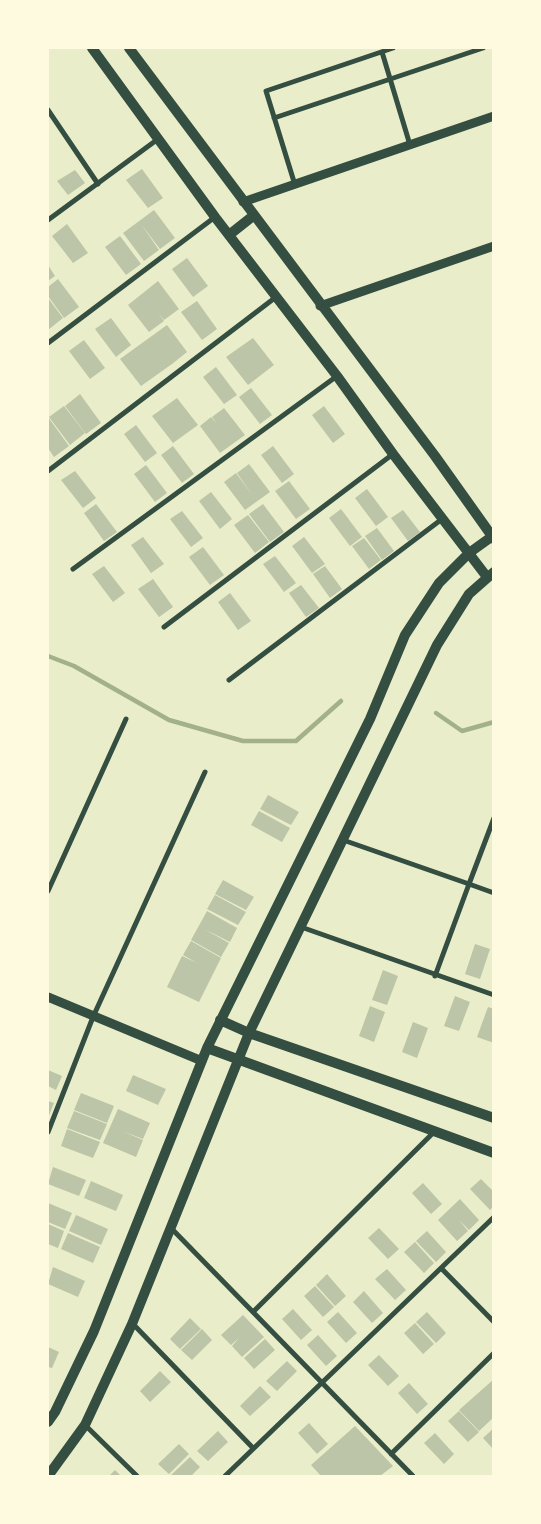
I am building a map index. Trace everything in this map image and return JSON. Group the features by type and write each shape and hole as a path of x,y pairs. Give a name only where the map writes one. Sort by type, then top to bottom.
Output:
{"main road":[{"path":"48,1476 85,1425 132,1324 249,1033 437,645 469,594 490,574 469,553 442,519 337,376 215,217 92,48"},
{"path":"48,1422 55,1412 94,1331 207,1048 370,719 405,635 439,583 469,553 493,536 129,48"},
{"path":"229,235 253,216"},
{"path":"220,1020 249,1033 494,1118"},
{"path":"207,1048 238,1061 494,1153"}],"street":[{"path":"294,185 266,91 393,48"},
{"path":"274,118 484,48"},
{"path":"382,52 410,145"},
{"path":"48,110 98,184"},
{"path":"243,202 494,116"},
{"path":"48,220 158,139"},
{"path":"48,343 215,217"},
{"path":"320,306 494,246"},
{"path":"48,471 276,297"},
{"path":"73,570 337,376"},
{"path":"164,628 393,454"},
{"path":"229,680 442,519"},
{"path":"48,890 126,719"},
{"path":"48,1132 93,1018 205,772"},
{"path":"434,976 494,818"},
{"path":"343,840 494,893"},
{"path":"301,927 434,976 494,995"},
{"path":"48,997 93,1018 202,1061"},
{"path":"254,1312 434,1132"},
{"path":"225,1476 494,1217"},
{"path":"170,1227 413,1476"},
{"path":"441,1268 494,1322"},
{"path":"132,1324 253,1448"},
{"path":"391,1454 494,1353"},
{"path":"85,1425 138,1476"}],"building":[{"path":"142,169 163,198 148,208 126,180"},
{"path":"75,170 85,183 68,195 57,181"},
{"path":"154,210 175,238 160,249 141,224 159,250 144,261 123,233"},
{"path":"67,224 88,253 73,263 52,236"},
{"path":"120,236 141,264 126,275 105,247"},
{"path":"187,258 208,286 193,297 172,269"},
{"path":"48,265 55,276 48,281"},
{"path":"58,279 79,307 64,318 48,296 48,287"},
{"path":"158,281 179,309 164,320 158,313 164,321 149,332 128,305"},
{"path":"48,298 63,318 48,330"},
{"path":"197,301 217,329 202,340 181,312"},
{"path":"111,318 131,345 116,357 95,329"},
{"path":"167,325 187,352 141,386 120,359"},
{"path":"253,338 274,365 248,385 226,357"},
{"path":"84,340 105,368 90,379 69,351"},
{"path":"216,367 237,395 224,404 203,377"},
{"path":"251,388 272,415 260,424 239,397"},
{"path":"80,394 101,423 86,434 65,406"},
{"path":"177,398 198,425 173,443 152,416"},
{"path":"64,406 85,433 70,445 49,417"},
{"path":"324,406 345,434 333,443 312,415"},
{"path":"224,408 245,435 220,453 200,426 211,417 217,424 212,417"},
{"path":"48,417 69,446 54,457 48,448"},
{"path":"136,425 157,453 145,462 124,434"},
{"path":"173,446 194,474 182,483 161,455"},
{"path":"273,446 294,474 282,483 261,455"},
{"path":"249,464 270,492 245,510 224,482 236,473 253,496 237,473"},
{"path":"146,465 167,493 155,502 134,474"},
{"path":"75,471 96,498 83,508 61,480"},
{"path":"289,481 310,509 296,519 275,491"},
{"path":"367,489 388,517 376,526 355,498"},
{"path":"211,492 232,519 220,529 199,501"},
{"path":"96,504 117,532 104,541 84,513"},
{"path":"263,504 284,532 270,542 249,514"},
{"path":"341,509 362,537 350,546 329,518"},
{"path":"403,510 420,532 408,541 391,518"},
{"path":"182,511 203,538 191,547 170,519"},
{"path":"248,515 269,542 255,553 234,525"},
{"path":"377,528 394,551 382,560 365,536"},
{"path":"143,537 164,564 151,573 131,545"},
{"path":"304,537 325,564 312,573 292,546"},
{"path":"364,538 381,560 369,569 352,546"},
{"path":"203,547 224,575 210,585 189,557"},
{"path":"275,556 296,583 284,592 263,564"},
{"path":"104,566 125,593 113,602 92,574"},
{"path":"325,566 342,589 330,598 313,574"},
{"path":"153,579 173,607 159,617 138,589"},
{"path":"301,585 319,608 306,617 289,593"},
{"path":"230,593 251,621 238,630 218,602"},
{"path":"268,795 299,812 291,825 260,809"},
{"path":"259,811 290,828 282,842 251,825"},
{"path":"223,880 254,897 246,910 215,894"},
{"path":"215,895 246,912 238,925 207,909"},
{"path":"207,911 237,928 230,942 204,929 229,943 221,957 191,940"},
{"path":"191,941 221,958 199,1002 167,987 182,956 197,963 183,955"},
{"path":"475,944 490,949 480,979 465,974"},
{"path":"383,970 398,976 387,1005 372,1000"},
{"path":"455,996 470,1002 459,1031 444,1026"},
{"path":"370,1006 385,1012 374,1042 359,1036"},
{"path":"488,1007 494,1009 494,1043 477,1037"},
{"path":"413,1022 428,1028 417,1058 402,1052"},
{"path":"48,1070 62,1076 56,1090 48,1086"},
{"path":"133,1075 166,1089 158,1105 126,1091"},
{"path":"81,1093 114,1106 107,1123 74,1110"},
{"path":"48,1101 54,1103 48,1118"},
{"path":"118,1109 150,1123 143,1139 122,1131 143,1140 136,1157 103,1143"},
{"path":"74,1111 107,1124 100,1140 67,1128"},
{"path":"67,1129 100,1142 93,1158 61,1146"},
{"path":"53,1167 86,1180 79,1196 48,1184"},
{"path":"481,1179 494,1192 494,1206 490,1210 470,1189"},
{"path":"91,1181 123,1195 116,1211 84,1198"},
{"path":"423,1183 442,1204 431,1214 412,1193"},
{"path":"460,1199 479,1220 469,1230 459,1220 468,1231 457,1241 438,1220"},
{"path":"48,1203 72,1213 65,1229 48,1222"},
{"path":"76,1215 108,1229 101,1245 69,1231"},
{"path":"48,1224 64,1231 58,1248 48,1244"},
{"path":"379,1228 399,1249 388,1259 368,1238"},
{"path":"427,1231 446,1252 436,1262 416,1241"},
{"path":"68,1233 100,1247 93,1263 61,1249"},
{"path":"415,1242 434,1263 424,1273 404,1252"},
{"path":"53,1267 85,1281 78,1297 48,1284"},
{"path":"387,1269 406,1290 395,1300 375,1279"},
{"path":"327,1274 346,1296 335,1306 316,1285"},
{"path":"315,1286 334,1307 323,1317 304,1296"},
{"path":"364,1291 383,1313 372,1323 353,1302"},
{"path":"293,1309 312,1330 301,1340 282,1319"},
{"path":"338,1312 357,1333 346,1343 327,1322"},
{"path":"427,1312 446,1333 436,1343 416,1322"},
{"path":"243,1315 264,1337 242,1357 232,1346 239,1338 231,1345 221,1335"},
{"path":"190,1318 201,1329 180,1349 170,1339"},
{"path":"415,1323 434,1344 423,1354 404,1333"},
{"path":"202,1329 212,1340 192,1360 181,1350"},
{"path":"318,1335 337,1356 326,1366 307,1345"},
{"path":"265,1339 275,1350 254,1369 244,1358"},
{"path":"48,1347 59,1352 52,1368 48,1367"},
{"path":"379,1355 399,1376 388,1386 368,1365"},
{"path":"287,1361 297,1371 277,1391 266,1381"},
{"path":"160,1371 171,1382 150,1402 140,1391"},
{"path":"494,1379 494,1417 479,1431 459,1410"},
{"path":"409,1383 428,1404 417,1414 398,1393"},
{"path":"260,1386 271,1397 250,1416 240,1406"},
{"path":"459,1411 479,1432 468,1442 448,1421"},
{"path":"309,1423 328,1444 317,1454 298,1433"},
{"path":"355,1426 393,1466 380,1476 321,1476 311,1465"},
{"path":"494,1428 494,1450 483,1438"},
{"path":"218,1431 228,1442 208,1461 197,1451"},
{"path":"435,1433 454,1454 444,1464 424,1443"},
{"path":"179,1444 189,1454 169,1474 158,1464"},
{"path":"190,1457 200,1467 191,1476 170,1476"},
{"path":"115,1470 121,1476 109,1476"}],"waterway":[{"path":"48,656 74,666 169,720 243,741 296,741 341,701"},
{"path":"436,713 462,731 494,722"}]}
